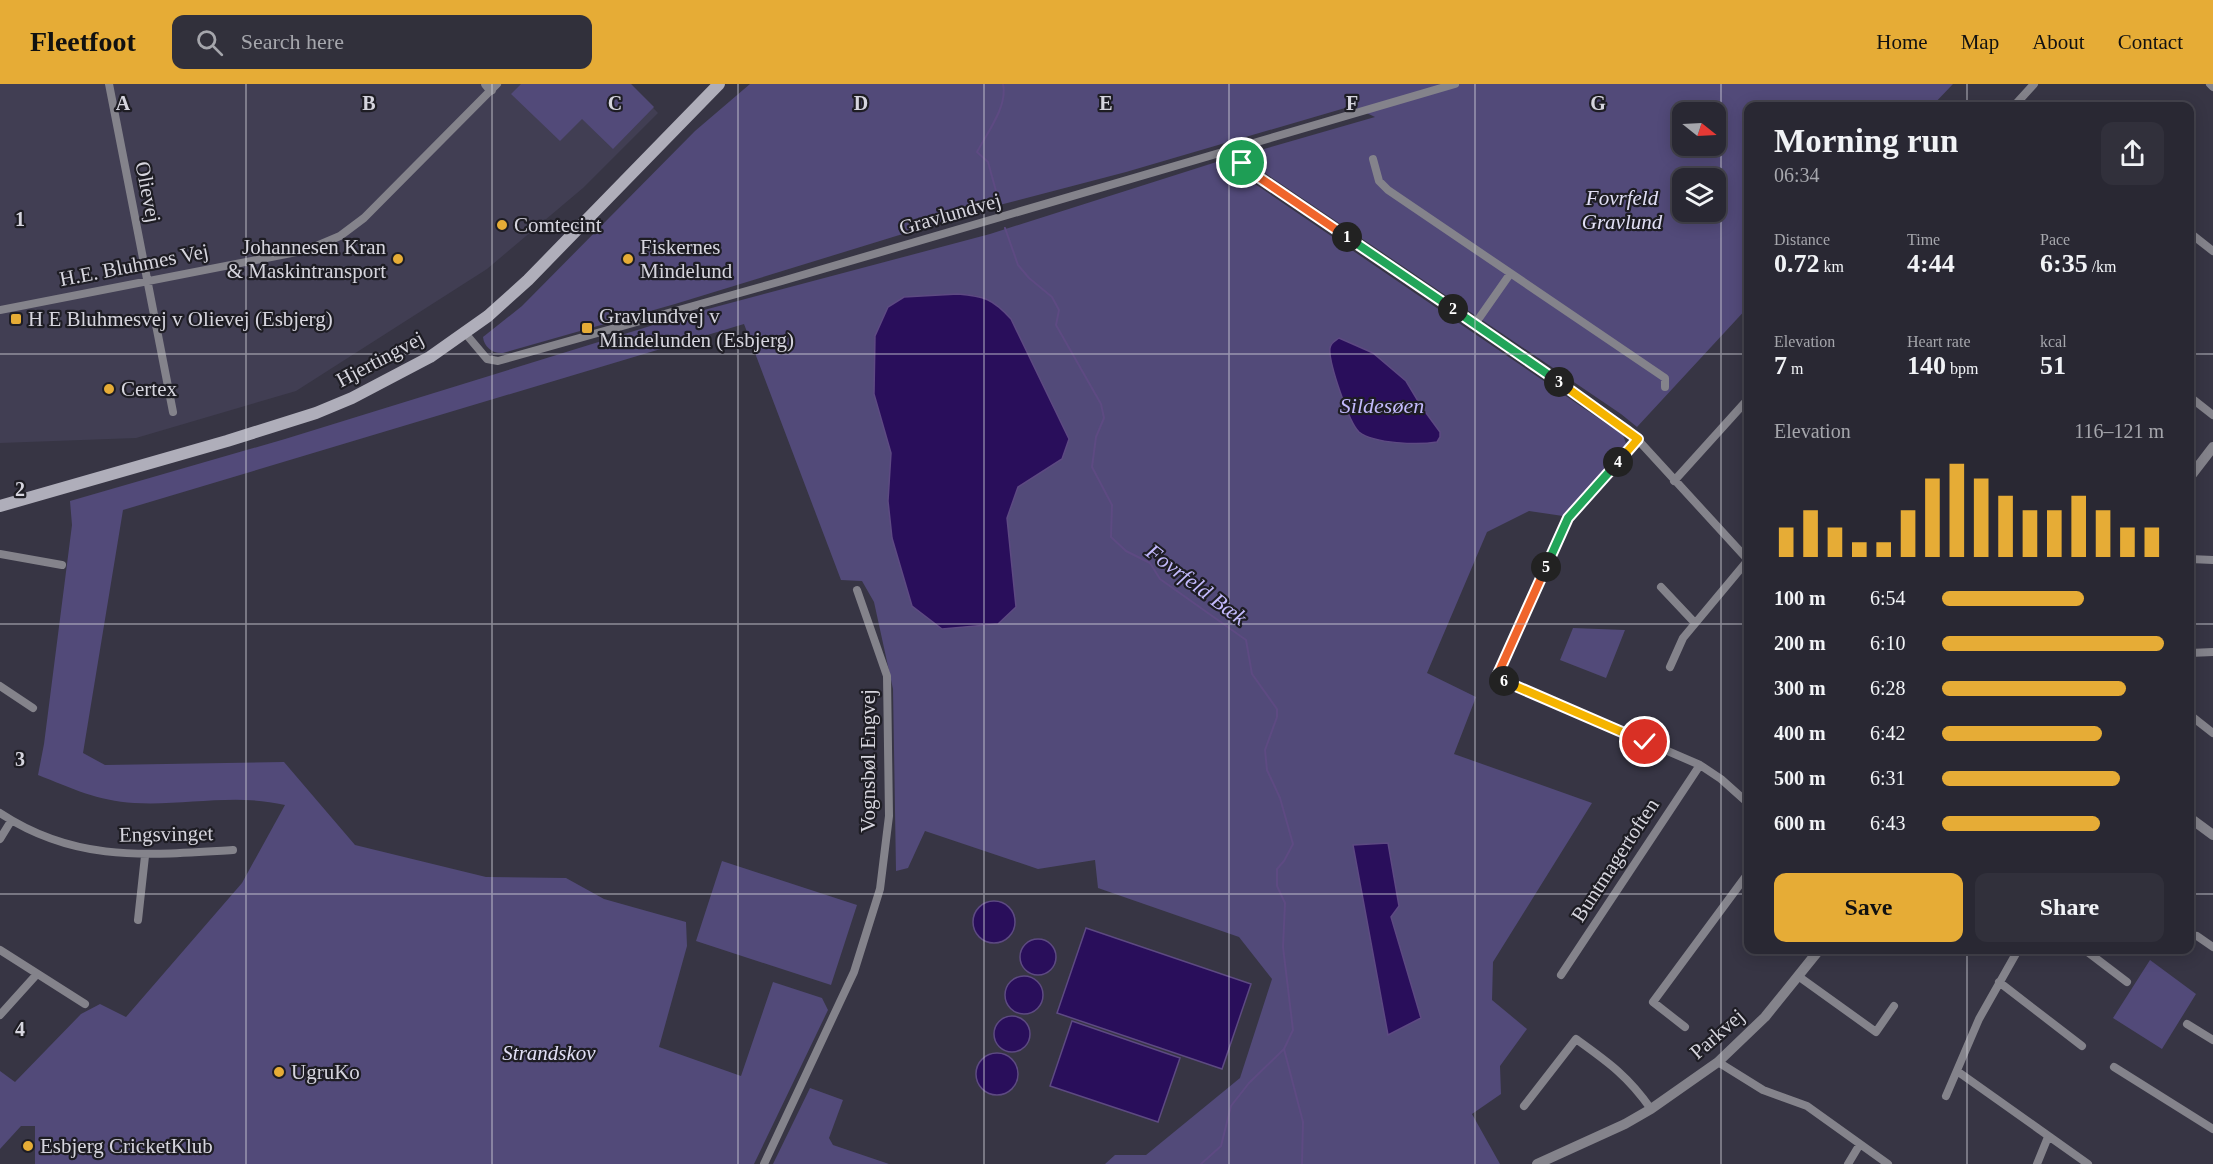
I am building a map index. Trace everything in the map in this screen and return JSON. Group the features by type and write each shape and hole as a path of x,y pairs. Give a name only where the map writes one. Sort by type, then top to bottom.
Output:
{"main road":[{"name":"Hjertingvej","path":"0,506 316,413 352,398 412,366 465,333 528,280 719,84"},
{"name":"Hjertingvej","path":"697,107 728,84"}],"street":[{"name":"Olievej","path":"109,84 174,412"},
{"name":"Gravlundvej","path":"465,333 487,359 498,361 1234,150 1455,84"},
{"path":"2018,102 2034,84"},
{"name":"H.E. Bluhmes Vej","path":"0,310 307,250 340,236 385,198 491,86"},
{"path":"1234,150 1242,163 1254,174 1628,429 1744,555"},
{"path":"1373,159 1379,181 1388,190 1665,378 1665,387"},
{"path":"2194,236 2213,251"},
{"path":"1475,324 1510,274"},
{"path":"2194,400 2213,415"},
{"path":"1674,480 1744,403"},
{"path":"1638,439 1568,518 1498,678 1700,765 1721,779 1744,800"},
{"path":"2194,472 2213,447"},
{"path":"0,554 62,565"},
{"path":"2194,559 2213,560"},
{"path":"1670,667 1683,638 1694,622 1744,566"},
{"path":"1661,587 1694,622"},
{"name":"Vognsbøl Engvej","path":"764,1164 854,972 880,889 890,816 886,676 857,590"},
{"path":"2194,654 2213,652"},
{"path":"0,686 33,708"},
{"path":"2194,718 2213,733"},
{"name":"Buntmagertoften","path":"1561,975 1700,765"},
{"name":"Engsvinget","path":"0,813 11,821 59,842 103,852 145,856 233,850"},
{"path":"0,839 11,821"},
{"path":"2194,821 2213,835"},
{"path":"138,920 145,856"},
{"path":"1684,1027 1653,1002 1744,879"},
{"path":"2197,936 2213,947"},
{"path":"0,950 85,1004"},
{"name":"Parkvej","path":"1537,1164 1609,1132 1651,1109 1718,1062 1765,1017 1816,954"},
{"path":"1946,1096 1979,1019 2016,954"},
{"path":"2090,954 2127,981"},
{"path":"0,1015 37,974"},
{"path":"1798,976 1876,1032 1894,1006"},
{"path":"1999,982 2082,1046"},
{"path":"2187,1023 2213,1040"},
{"path":"1524,1106 1576,1039 1618,1069 1651,1109"},
{"path":"1718,1062 1763,1090 1807,1106 1888,1164"},
{"path":"2114,1067 2213,1130"},
{"path":"1957,1071 2088,1164"},
{"path":"2037,1164 2048,1137"},
{"path":"1848,1164 1860,1144"}],"shaded area":[{"path":"0,84 631,84 658,113 583,188 487,269 296,391 136,438 0,443"}],"green space":[{"path":"521,84 631,84 654,107 613,149 582,119 560,141 511,94"},
{"name":"Fovrfeld Gravlund","path":"750,84 1953,84 1936,102 1744,102 1744,311 1637,427 1265,173 1251,161 1250,153 1375,117 1352,106 1126,172 984,209 675,304 503,353 490,349 483,337 522,306 695,131"},
{"name":"Strandskov","path":"1229,158 1255,184 1623,435 1627,446 1563,516 1529,511 1487,532 1427,673 1476,697 1454,754 1592,803 1493,962 1492,1000 1527,1029 1500,1066 1501,1094 1472,1114 1500,1164 1105,1164 1115,1155 1146,1155 1240,1078 1272,979 1239,937 1098,888 1095,860 1038,869 925,831 908,868 896,871 893,689 874,602 862,581 841,580 744,324 123,510 83,753 105,765 284,762 355,845 486,877 566,878 604,899 686,922 687,946 659,1047 741,1076 773,982 822,998 828,1010 754,1164 35,1164 35,1126 21,1126 0,1149 0,1071 15,1082 81,1014 100,1004 126,1017 242,883 285,805 247,800 121,802 85,793 38,775 72,525 70,501 285,439 689,314 990,234","holes":["958,294 977,296 1062,459 1018,487 1007,518 1016,606 912,606 892,538 888,501 904,297"]},
{"path":"1573,628 1625,630 1606,678 1560,660"},
{"path":"722,861 857,905 831,985 696,941"},
{"path":"2150,960 2196,994 2162,1049 2113,1018"},
{"path":"810,1088 843,1100 829,1138 833,1145 889,1164 773,1164"}],"water":[{"path":"958,294 987,300 999,307 1011,319 1069,439 1062,459 1018,487 1007,518 1016,607 998,624 942,629 912,606 892,538 888,501 891,453 874,394 875,336 888,307 904,297"},
{"name":"Sildesøen","path":"1339,338 1373,353 1406,381 1440,432 1437,442 1386,441 1359,432 1345,405 1332,365 1330,348 1332,343"},
{"path":"1388,843 1399,906 1391,917 1421,1018 1388,1035 1353,845"},
{"path":"994,901 1002,902 1009,907 1014,914 1014,930 1009,937 1002,942 994,943 986,942 979,937 974,930 973,922 974,914 979,907 986,902"},
{"path":"1086,928 1251,984 1222,1069 1057,1013"},
{"path":"1038,939 1051,944 1056,957 1051,970 1038,975 1025,970 1020,957 1025,944"},
{"path":"1024,976 1037,982 1043,995 1037,1008 1024,1014 1011,1008 1005,995 1011,982"},
{"path":"1012,1016 1025,1021 1030,1034 1025,1047 1012,1052 999,1047 994,1034 999,1021"},
{"path":"1072,1021 1180,1058 1158,1122 1050,1086"},
{"path":"997,1053 1005,1054 1012,1059 1017,1066 1017,1082 1012,1089 1005,1094 997,1095 989,1094 982,1089 977,1082 976,1074 977,1066 982,1059 989,1054"}],"waterway":[{"name":"Fovrfeld Bæk","path":"999,202 988,162 977,152 1000,110 1004,92 1003,84"},
{"name":"Fovrfeld Bæk","path":"1005,228 1018,265 1029,278 1052,297 1059,310 1056,325 1101,404 1104,418 1096,437 1092,467 1112,505 1111,537 1126,551 1150,563 1160,579 1246,640 1252,674 1277,709 1277,717 1265,750 1267,770 1280,798 1293,844 1277,869 1277,886 1285,903 1283,947 1293,1030 1284,1049 1303,1122 1302,1164"},
{"path":"1201,1164 1221,1146 1231,1106 1249,1083 1284,1049"}],"place":[{"name":"Comtecint","path":"502,225"},
{"name":"Johannesen Kran & Maskintransport","path":"398,259"},
{"name":"Fiskernes Mindelund","path":"628,259"},
{"name":"H E Bluhmesvej v Olievej (Esbjerg)","path":"16,319"},
{"name":"Gravlundvej v Mindelunden (Esbjerg)","path":"587,328"},
{"name":"Certex","path":"109,389"},
{"name":"UgruKo","path":"279,1072"},
{"name":"Esbjerg CricketKlub","path":"28,1146"}],"route":[{"path":"1242,163 1293,201 1628,429 1638,439 1568,518 1497,676 1521,689 1645,742"}]}
